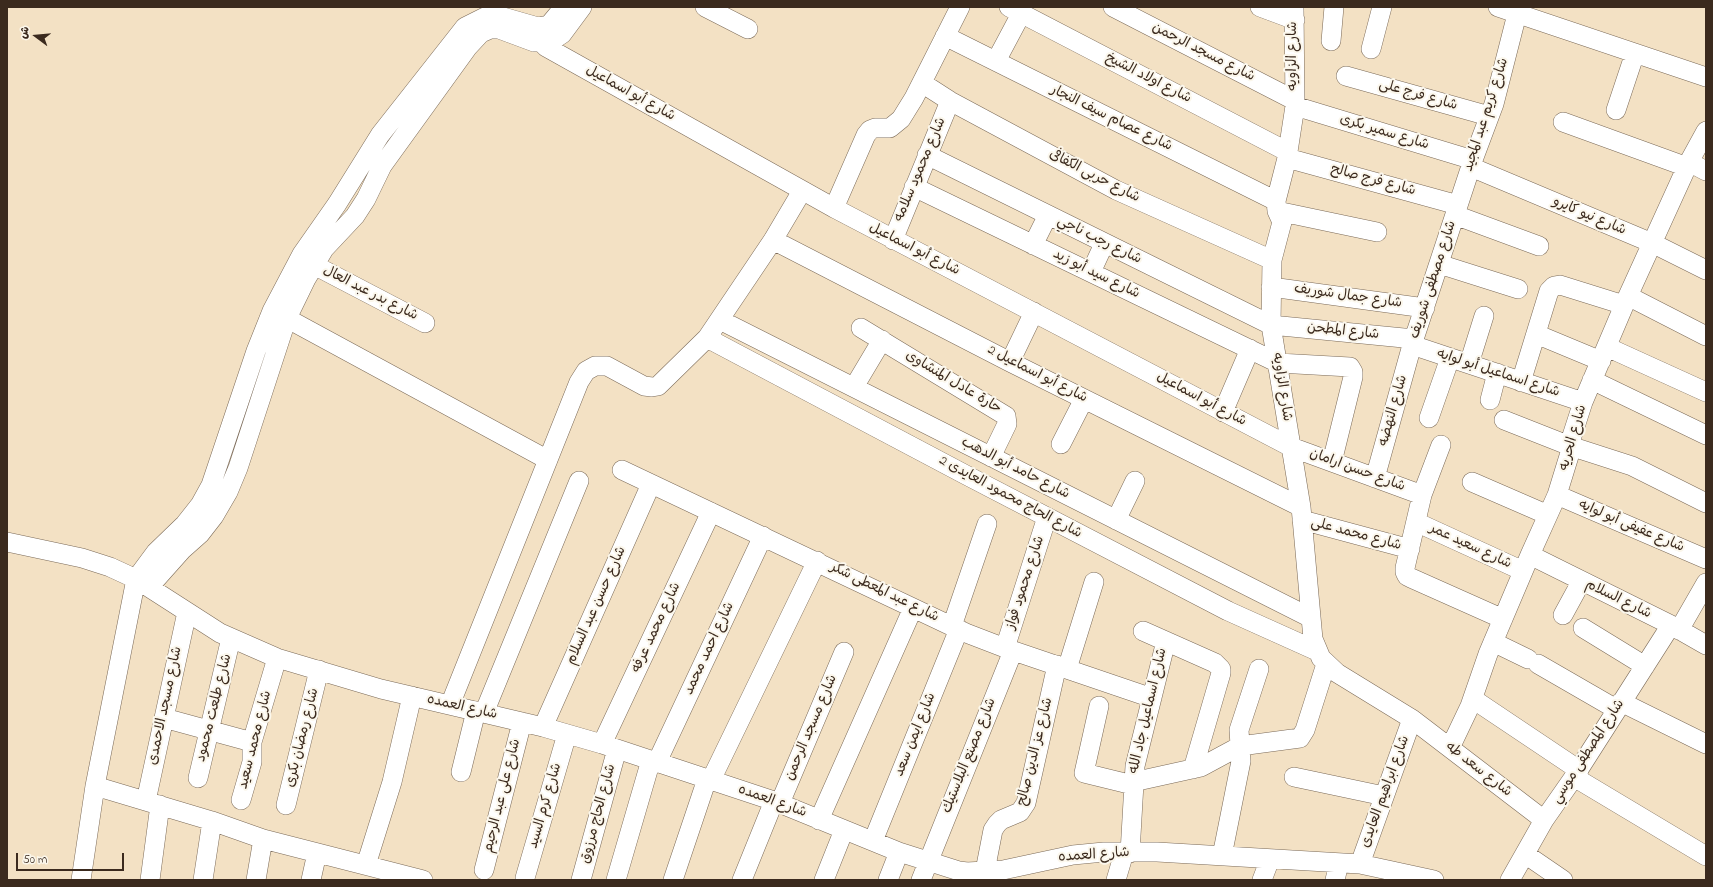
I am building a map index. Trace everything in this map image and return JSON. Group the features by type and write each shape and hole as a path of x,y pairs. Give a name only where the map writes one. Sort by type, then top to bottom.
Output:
{"street":[{"path":"498,22 538,28 549,25 564,7"},
{"path":"81,880 95,786 143,583 156,552 185,524 200,505 211,485 256,352 324,249 355,216 366,199 382,166 465,27 485,17 498,22 534,42 542,43 557,39 582,7"},
{"path":"834,208 866,136 870,130 874,128 890,128 895,125 922,84 960,7"},
{"name":"شارع مسجد الرحمن","path":"1113,7 1294,103"},
{"path":"1260,7 1295,14"},
{"path":"1331,41 1334,7"},
{"path":"1371,49 1382,7"},
{"path":"708,8 748,29"},
{"path":"996,61 1015,10"},
{"name":"شارع اولاد الشيخ","path":"1015,10 1288,155"},
{"path":"1510,10 1706,77"},
{"name":"شارع كريم عبد المجيد","path":"1457,210 1497,91 1510,10"},
{"name":"شارع الزاويه","path":"1295,14 1294,103 1288,155 1277,206 1282,222 1272,260 1271,325 1302,514 1313,639 1322,657"},
{"name":"شارع عصام سيف النجار","path":"945,36 1277,206 1377,232"},
{"name":"شارع أبو اسماعيل","path":"542,43 552,51 802,191 893,240 1291,447"},
{"path":"1616,110 1635,53"},
{"name":"شارع فرج على","path":"1346,76 1489,116"},
{"name":"شارع حربى الكفافى","path":"922,84 950,101 1116,190 1272,260"},
{"path":"280,315 302,254 337,204 380,135 428,87"},
{"name":"شارع محمود سلامه","path":"893,240 950,101"},
{"name":"شارع سمير بكرى","path":"1294,103 1472,163"},
{"path":"1563,122 1706,171"},
{"name":"شارع الحريه","path":"1450,748 1473,698 1493,642 1526,563 1557,495 1569,456 1572,436 1592,380 1688,165 1705,136"},
{"name":"شارع رجب ناجي","path":"927,155 1104,244 1271,325"},
{"name":"شارع فرج صالح","path":"1288,155 1457,210 1539,246"},
{"name":"شارع نيو كايرو","path":"1472,163 1652,243 1706,270"},
{"name":"شارع سيد أبو زيد","path":"914,187 1278,363"},
{"path":"450,705 578,382 586,371 595,366 607,366 644,386 658,386 707,338 773,240 802,191"},
{"name":"شارع مصطفى شوريف","path":"1413,342 1457,210"},
{"path":"1033,245 1048,216"},
{"name":"شارع أبو اسماعيل 2","path":"773,240 1084,399 1302,514"},
{"path":"1091,272 1104,244"},
{"path":"1439,264 1518,289"},
{"name":"شارع بدر عبد العال","path":"314,265 425,323"},
{"path":"1521,382 1549,291 1554,286 1560,285 1626,301 1706,336"},
{"name":"شارع جمال شوريف","path":"1271,287 1425,308"},
{"path":"1010,362 1034,312"},
{"path":"280,315 548,460"},
{"path":"1469,364 1484,316"},
{"name":"شارع حامد أبو الدهب","path":"720,320 1311,618"},
{"name":"شارع المطحن","path":"1271,325 1413,342"},
{"name":"حارة عادل المنشاوى","path":"861,328 1006,416 1007,424 991,457"},
{"path":"1536,334 1604,354 1706,392"},
{"name":"شارع الحاج محمود العايدى 2","path":"707,338 1228,612 1322,657"},
{"path":"854,387 882,340"},
{"name":"شارع اسماعيل أبو لوايه","path":"1413,342 1450,358 1583,402"},
{"name":"شارع النهضه","path":"1375,478 1413,342"},
{"path":"1223,412 1250,349"},
{"path":"1429,418 1450,358"},
{"path":"1278,363 1347,366 1352,369 1353,377 1332,462"},
{"path":"1490,400 1497,373"},
{"path":"1592,380 1706,435"},
{"path":"1061,444 1084,399"},
{"path":"1504,420 1570,446 1632,466 1706,503"},
{"path":"1441,445 1422,495 1405,568 1407,576 1503,620"},
{"name":"شارع حسن ارامان","path":"1291,447 1422,495"},
{"name":"شارع عبد المعطى شكر","path":"622,470 956,628 1009,649 1152,698"},
{"path":"461,772 480,712 579,481"},
{"path":"1116,520 1135,481"},
{"path":"1029,508 1042,482"},
{"path":"1472,482 1548,515"},
{"name":"شارع حسن عبد السلام","path":"543,727 651,484"},
{"name":"شارع عفيفى أبو لوايه","path":"1557,495 1706,559"},
{"name":"شارع محمد عرفه","path":"610,746 711,512"},
{"name":"شارع محمد على","path":"1302,514 1410,549"},
{"name":"شارع محمود فواز","path":"1009,649 1047,517"},
{"name":"شارع سعيد عمر","path":"1416,522 1526,563"},
{"name":"شارع ايمن سعد","path":"873,841 956,628 987,524"},
{"name":"شارع احمد محمد","path":"616,880 654,761 763,536"},
{"name":"شارع العمده","path":"7,542 82,558 110,567 143,583 187,612 231,638 277,658 412,696 543,727 610,746 777,802 899,852 959,871 997,873 1073,855 1157,852 1270,859 1337,872 1360,864 1411,878 1434,880"},
{"path":"673,880 709,780 817,561"},
{"name":"شارع السلام","path":"1526,563 1581,582 1675,627 1706,645"},
{"path":"1062,667 1094,582"},
{"path":"1563,615 1581,582"},
{"name":"شارع المصطفى موسي","path":"1510,880 1544,820 1576,773 1644,666 1675,627 1706,583"},
{"path":"819,820 913,608"},
{"name":"شارع مسجد الاحمدى","path":"150,880 153,803 164,718 187,612"},
{"path":"1583,628 1644,666"},
{"path":"1143,632 1215,663 1221,668 1221,673 1193,769"},
{"name":"شارع طلعت محمود","path":"198,778 231,638"},
{"name":"شارع اسماعيل جاد الله","path":"1116,880 1127,853 1135,766 1166,641"},
{"path":"1493,642 1619,706 1706,744"},
{"name":"شارع مصنع البلاستيك","path":"921,880 1009,649"},
{"name":"شارع مسجد الرحمن","path":"742,880 844,652"},
{"path":"1322,657 1337,673 1412,719"},
{"path":"1099,706 1084,773 1133,783 1193,769 1240,746 1296,740 1303,735 1322,657"},
{"name":"شارع محمد سعيد","path":"241,800 251,768 252,742 277,658"},
{"name":"شارع عز الدين صالح","path":"997,873 993,830 996,824 1001,820 1020,812 1026,803 1062,667"},
{"name":"شارع رمضان بكرى","path":"286,805 319,670"},
{"path":"1222,856 1240,768 1241,754 1239,730 1259,670"},
{"path":"369,871 412,696"},
{"path":"1473,698 1576,773 1706,856"},
{"path":"164,718 252,742"},
{"name":"شارع سعد طه","path":"1412,719 1544,820"},
{"name":"شارع ابراهيم العايدى","path":"1360,864 1412,719"},
{"name":"شارع على عبد الرحيم","path":"484,870 522,722"},
{"name":"شارع كرم السيد","path":"525,878 567,734"},
{"name":"شارع الحاج مرزوق","path":"581,880 610,746"},
{"path":"1294,777 1384,796"},
{"path":"95,786 212,821 263,839 317,853 369,871 423,880"},
{"path":"203,880 212,821"},
{"path":"824,880 844,830"},
{"path":"256,880 263,839"},
{"path":"888,880 899,852"},
{"path":"312,880 317,853"},
{"path":"1525,854 1563,880"},
{"path":"1262,880 1270,859"}]}
